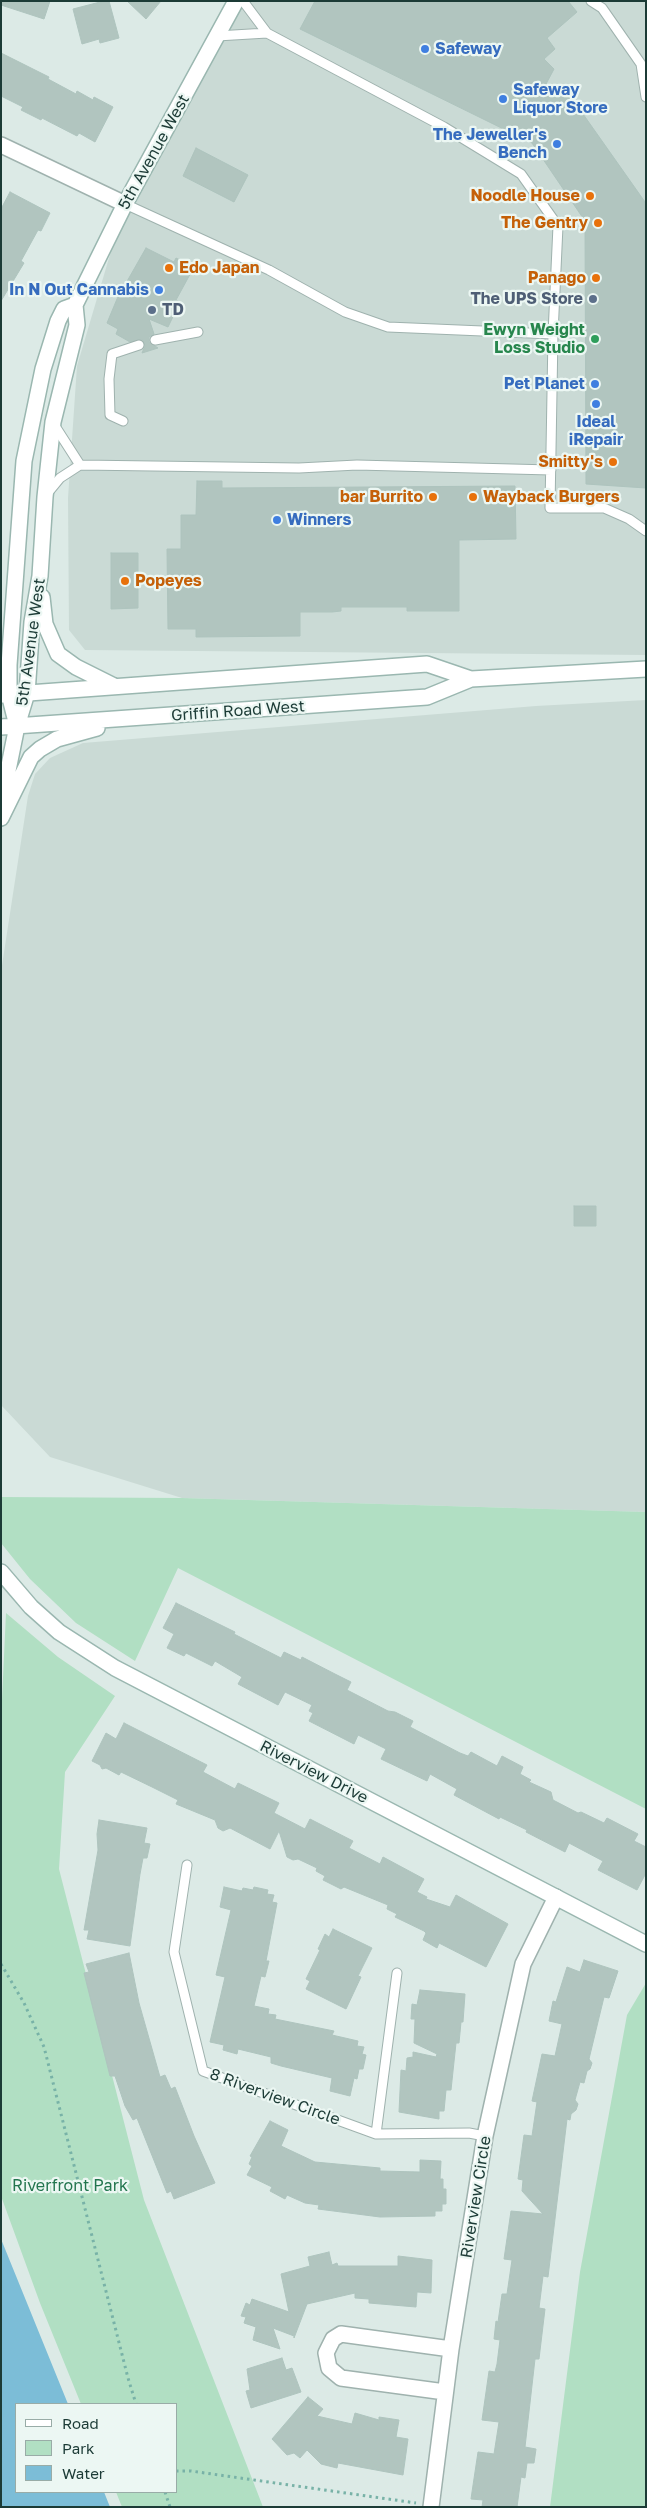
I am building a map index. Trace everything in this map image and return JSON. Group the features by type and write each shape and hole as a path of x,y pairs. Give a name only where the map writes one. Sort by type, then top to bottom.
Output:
{"street":[{"name":"5th Avenue West","path":"17,726 27,693 32,622 40,576 45,497 53,422 77,325 75,305 125,204 236,1"},
{"path":"1,145 125,204"},
{"name":"5th Avenue West","path":"17,726 5,694 24,461 33,413 58,321 64,309 75,305"},
{"path":"40,576 45,624 58,654 76,668 116,687"},
{"path":"1,639 11,620"},
{"name":"Griffin Road West","path":"5,694 428,664 471,679"},
{"name":"Griffin Road West","path":"1,727 427,697 471,679 646,670"},
{"path":"1,818 31,757 40,749 58,740 121,720"},
{"path":"1,804 17,726"},
{"name":"Riverview Drive","path":"1,1572 31,1607 59,1632 116,1668 646,1944"},
{"name":"Riverview Circle","path":"423,2505 445,2392 485,2136 523,1964 556,1897"},
{"path":"445,2392 341,2378 329,2368 326,2353 333,2339 341,2334 451,2349"}],"lane":[{"path":"243,1 267,33 444,127 521,174 558,226 553,334 550,508 604,508 629,519 646,531"},
{"path":"591,1 602,8 641,64 646,97"},
{"path":"217,36 267,33"},
{"path":"125,204 225,252 269,270 345,312 388,327 553,334"},
{"path":"155,340 198,332"},
{"path":"122,421 110,415 109,379 112,354 139,345"},
{"path":"53,422 80,465"},
{"path":"45,497 60,478 80,465 280,468 357,466 551,470"},
{"name":"8 Riverview Circle","path":"187,1865 174,1952 203,2071 376,2134 469,2133 485,2136"},
{"path":"376,2134 397,1973"}],"path":[{"path":"1,1964 24,2003 44,2047 136,2403"},
{"path":"178,2471 191,2471 423,2505"},
{"path":"165,2493 170,2507"}],"shaded area":[{"path":"234,1 646,1 646,655 85,650 69,630 68,498 77,366 125,204"},
{"path":"646,700 646,1512 182,1498 50,1457 1,1405 1,972 28,796 35,774 50,758 83,743 536,706"}],"green space":[{"path":"1,1497 182,1498 646,1512 646,1809 178,1568 135,1661 76,1623 30,1579 1,1543"},
{"name":"Riverfront Park","path":"6,1613 58,1657 115,1696 65,1772 59,1869 144,2200 263,2507 122,2507 116,2493 178,2493 178,2403 81,2403 40,2303 1,2196 1,1721"},
{"path":"646,1983 646,2507 550,2507 580,2272 627,2015"}],"water":[{"path":"1,2239 68,2403 15,2403 15,2493 104,2493 110,2507 1,2507"}],"building":[{"path":"1,1 50,1 44,19 1,5"},
{"path":"109,1 119,38 100,43 99,39 82,44 73,9"},
{"path":"127,1 161,1 146,19"},
{"path":"315,1 568,1 577,12 547,38 555,49 544,59 554,69 546,84 571,97 645,202 646,488 586,484 585,221 532,143 300,29"},
{"path":"1,53 49,77 48,79 76,94 77,91 93,100 94,97 113,107 95,142 79,133 77,136 42,118 41,120 21,110 23,107 1,96"},
{"path":"196,148 248,175 234,202 183,176"},
{"path":"10,192 50,213 41,231 38,230 21,261 24,263 1,301 1,209"},
{"path":"146,248 174,262 176,258 194,267 176,300 180,302 168,327 149,319 154,334 149,337 149,342 158,348 142,353 145,346 143,340 130,342 116,334 118,329 107,323 117,299"},
{"path":"197,481 222,481 222,488 515,486 516,539 459,540 459,611 407,611 407,607 341,607 341,611 300,612 300,636 196,637 196,629 168,629 167,549 181,549 181,515 196,515"},
{"name":"Popeyes","path":"111,553 138,553 138,608 111,609"},
{"path":"574,1206 596,1206 596,1226 574,1226"},
{"path":"176,1603 235,1632 234,1634 281,1658 284,1652 301,1660 302,1657 351,1682 347,1690 388,1711 395,1712 413,1721 410,1727 460,1753 468,1756 471,1752 497,1766 502,1756 523,1767 520,1774 531,1780 529,1782 551,1792 553,1800 578,1813 581,1812 604,1823 607,1818 638,1834 634,1841 646,1847 646,1873 637,1890 598,1870 603,1861 569,1843 565,1852 526,1832 527,1830 500,1817 499,1819 454,1795 457,1789 430,1774 427,1781 381,1759 386,1749 358,1735 354,1744 309,1721 313,1713 309,1711 312,1705 285,1692 278,1705 238,1684 242,1677 215,1661 212,1666 186,1653 184,1656 167,1648 174,1634 163,1628"},
{"path":"124,1723 207,1765 203,1772 235,1789 238,1783 279,1803 274,1813 305,1829 310,1819 353,1841 349,1848 380,1864 383,1857 424,1879 417,1892 427,1897 426,1899 450,1907 456,1895 508,1924 486,1967 439,1943 437,1948 423,1940 426,1933 424,1931 395,1917 397,1914 387,1909 388,1905 344,1887 341,1889 323,1880 325,1876 316,1871 317,1868 298,1859 293,1860 287,1857 279,1831 270,1849 230,1828 223,1831 218,1828 215,1820 176,1804 178,1800 121,1772 119,1775 106,1768 102,1769 100,1765 92,1761 106,1733 116,1739"},
{"path":"99,1820 147,1828 144,1843 150,1844 147,1858 143,1858 130,1946 87,1939 89,1930 84,1930 98,1850 97,1834"},
{"path":"224,1887 242,1891 243,1888 253,1890 254,1887 268,1890 267,1894 274,1895 272,1902 277,1903 266,1961 269,1961 265,1977 261,1976 254,2006 269,2009 268,2014 276,2015 275,2019 334,2031 332,2035 358,2041 357,2046 364,2047 362,2054 366,2055 363,2069 359,2069 357,2079 354,2078 350,2096 330,2091 332,2078 271,2063 271,2057 238,2049 237,2054 223,2050 224,2045 210,2042 225,1977 216,1975 231,1910 220,1907"},
{"path":"333,1929 372,1948 358,1976 361,1977 346,2009 306,1989 310,1981 306,1979 320,1950 318,1949 325,1934 329,1937"},
{"path":"129,1953 139,2003 160,2077 165,2075 171,2089 175,2087 215,2183 174,2199 171,2191 167,2193 137,2118 133,2120 125,2106 115,2076 110,2076 84,1973 89,1972 86,1964"},
{"path":"584,1960 618,1971 609,1998 604,1997 589,2059 592,2063 587,2071 584,2083 580,2082 575,2100 578,2104 576,2110 571,2114 570,2120 567,2119 548,2277 543,2276 539,2308 545,2309 539,2359 535,2359 525,2447 536,2449 534,2463 527,2463 525,2478 521,2477 517,2507 482,2507 483,2500 471,2499 478,2452 494,2454 499,2422 482,2420 489,2371 495,2372 497,2364 500,2340 494,2339 496,2321 498,2322 502,2294 507,2294 512,2260 504,2259 511,2211 543,2214 522,2191 523,2180 518,2179 524,2135 532,2136 537,2102 532,2101 542,2054 555,2056 562,2024 549,2021 553,2001 556,2002 567,1967 580,1972"},
{"path":"420,1990 465,1994 463,2022 461,2022 459,2043 456,2043 451,2090 446,2090 444,2111 439,2111 439,2119 399,2112 401,2070 406,2071 407,2058 413,2057 413,2052 436,2057 437,2054 414,2043 415,2019 411,2019 412,2004 417,2005"},
{"path":"270,2121 288,2130 281,2146 315,2162 380,2168 380,2171 420,2172 420,2160 441,2161 440,2179 443,2179 443,2189 446,2189 446,2204 442,2204 442,2211 435,2211 435,2216 380,2217 318,2209 319,2205 305,2203 287,2195 285,2199 270,2191 272,2187 247,2175 252,2166 249,2164 252,2157 250,2156"},
{"path":"329,2252 332,2265 337,2263 338,2266 398,2266 398,2256 432,2260 431,2293 417,2292 416,2307 369,2303 369,2299 355,2298 355,2293 307,2304 294,2338 294,2336 273,2328 280,2349 253,2340 256,2327 244,2323 246,2317 241,2316 246,2303 250,2305 252,2299 289,2312 281,2274 310,2266 308,2257"},
{"path":"282,2358 286,2370 292,2368 301,2392 251,2408 246,2391 250,2390 247,2369"},
{"path":"308,2397 323,2409 317,2416 352,2424 355,2413 379,2420 379,2417 399,2420 396,2437 408,2439 403,2475 338,2463 337,2468 321,2464 307,2450 300,2458 294,2453 287,2455 272,2439"}],"place":[{"name":"Safeway","path":"425,49"},
{"name":"Safeway Liquor Store","path":"503,99"},
{"name":"The Jeweller's Bench","path":"557,144"},
{"name":"Noodle House","path":"590,196"},
{"name":"The Gentry","path":"598,223"},
{"name":"Edo Japan","path":"169,268"},
{"name":"Panago","path":"596,278"},
{"name":"In N Out Cannabis","path":"159,290"},
{"name":"The UPS Store","path":"593,299"},
{"name":"TD","path":"152,310"},
{"name":"Ewyn Weight Loss Studio","path":"595,339"},
{"name":"Pet Planet","path":"595,384"},
{"name":"Ideal iRepair","path":"596,404"},
{"name":"Smitty's","path":"613,462"},
{"name":"bar Burrito","path":"433,497"},
{"name":"Wayback Burgers","path":"473,497"},
{"name":"Winners","path":"277,520"},
{"name":"Popeyes","path":"125,581"}]}
